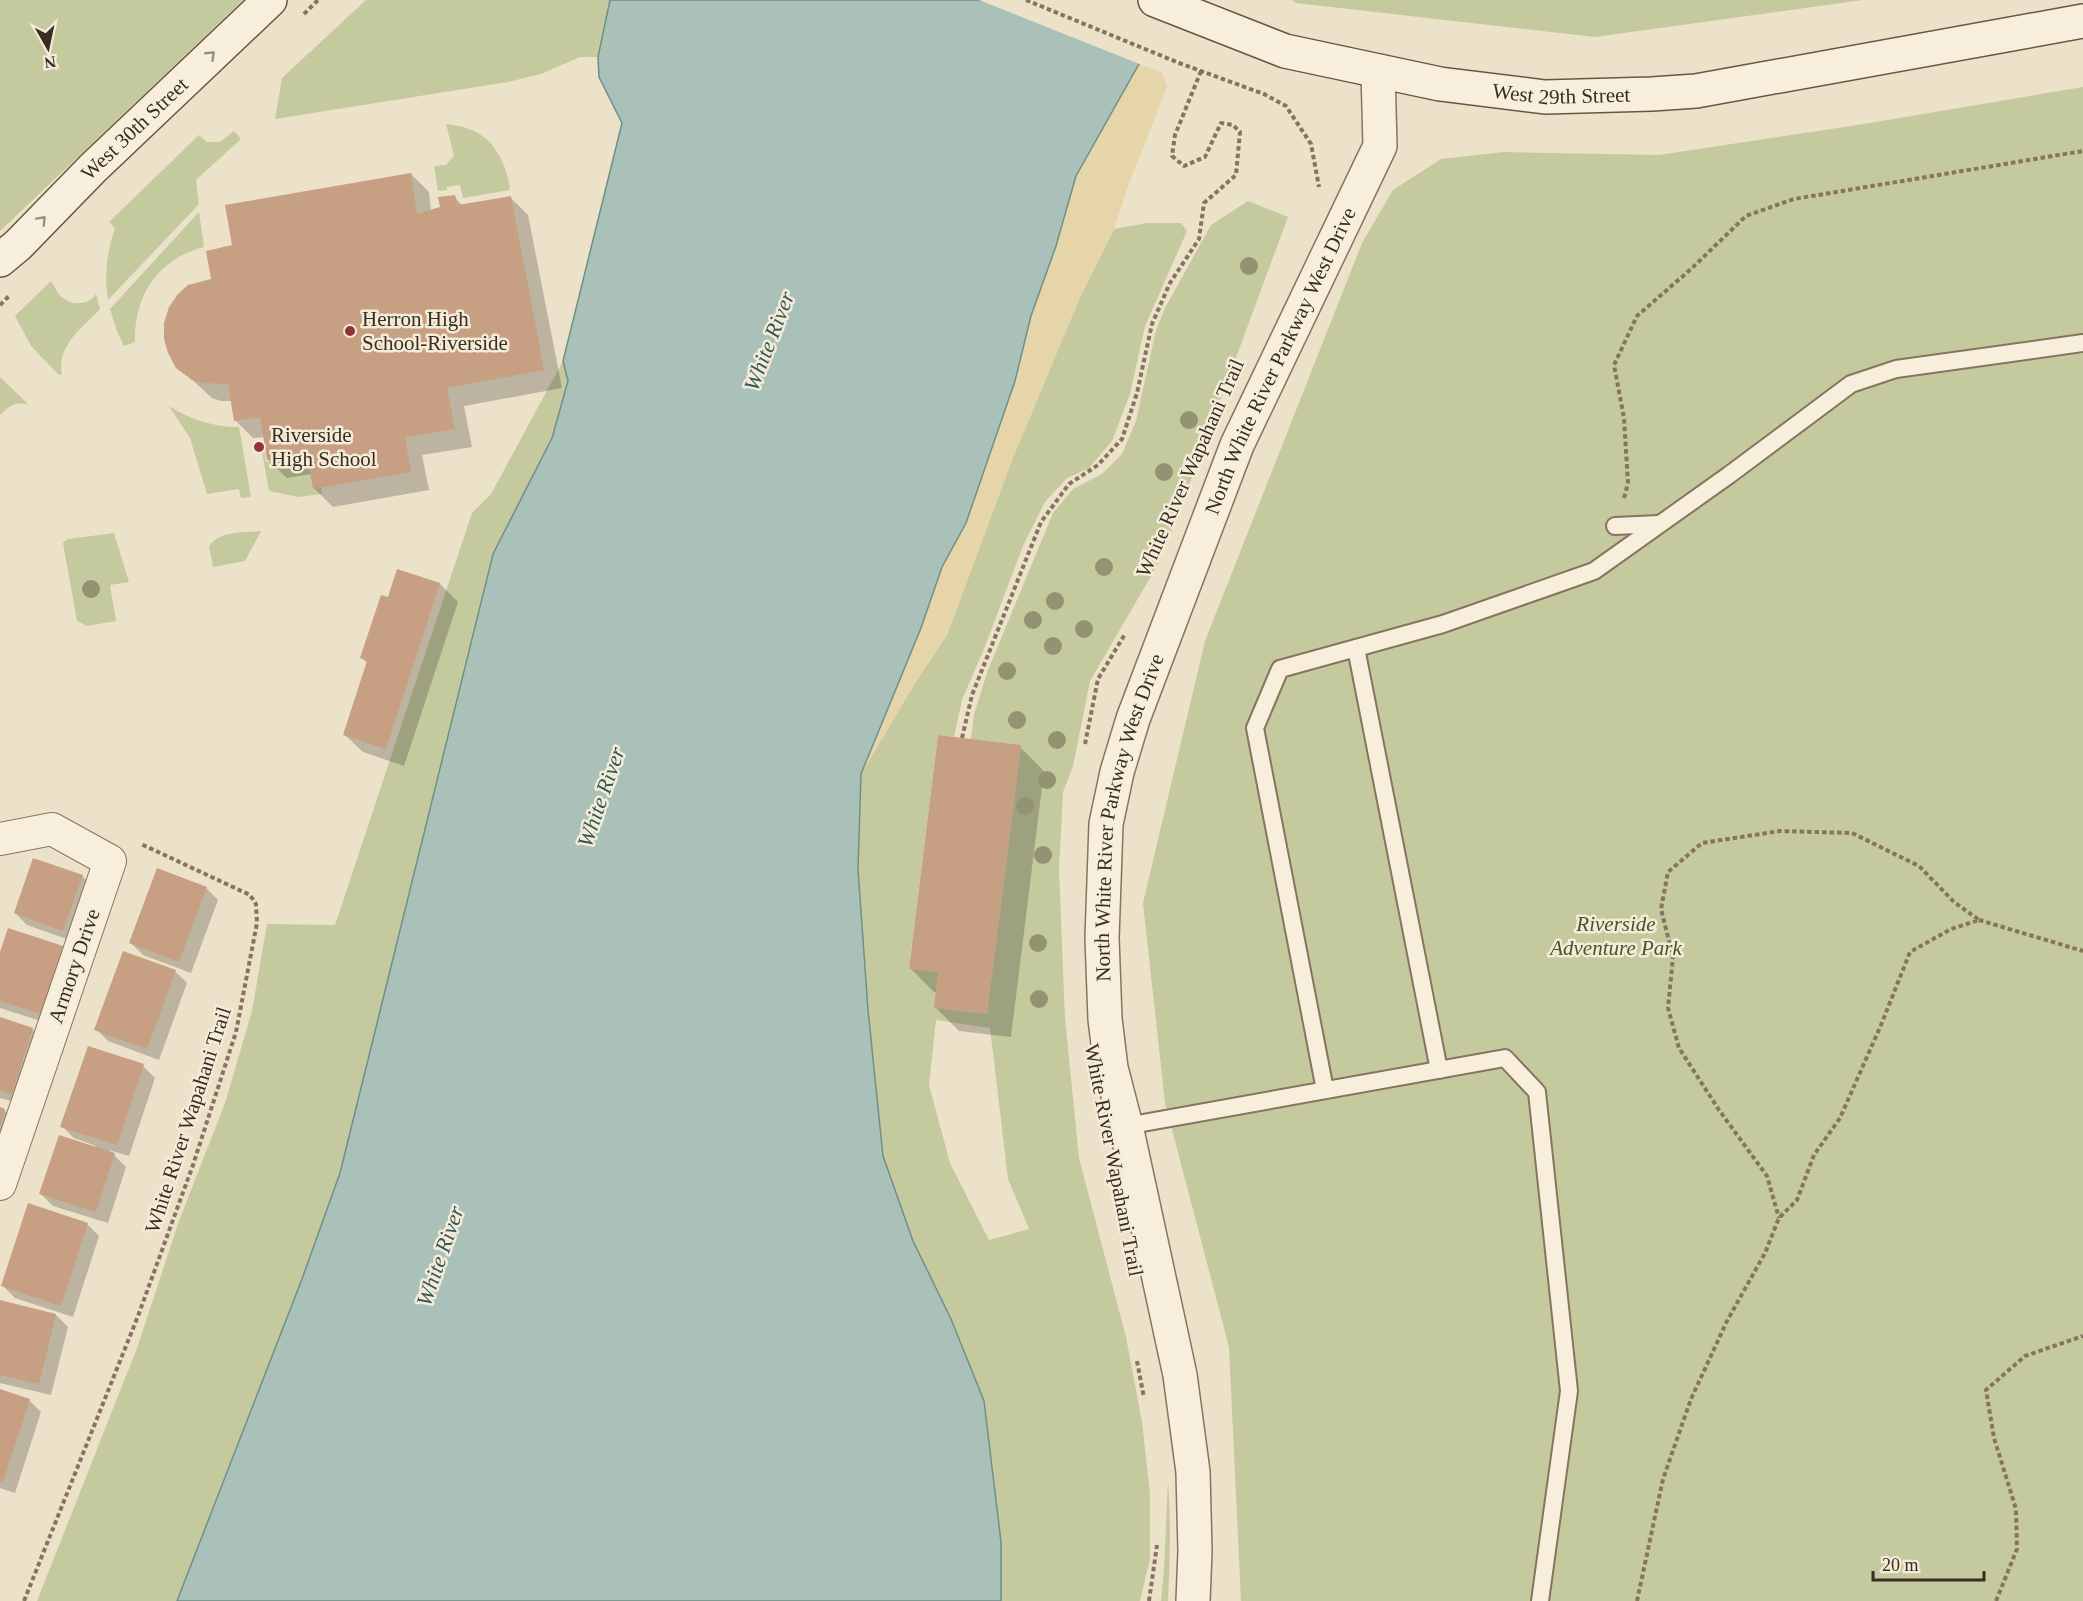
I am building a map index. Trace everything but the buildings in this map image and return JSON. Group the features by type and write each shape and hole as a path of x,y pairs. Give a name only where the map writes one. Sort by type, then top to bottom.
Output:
{"street":[{"name":"West 30th Street","path":"0,260 270,0"},
{"name":"West 29th Street","path":"1155,0 1285,51 1440,84 1545,97 1696,91 2083,21"},
{"name":"North White River Parkway West Drive","path":"1193,1601 1194,1472 1180,1375 1126,1126 1111,1068 1103,985 1104,844 1107,815 1133,719 1237,445 1380,146 1378,71"},
{"name":"Armory Drive","path":"0,839 52,830 110,861 0,1184"}],"lane":[{"path":"1325,1090 1254,728 1280,669 1443,624 1594,571 1729,475 1851,384 1896,369 2083,343"},
{"path":"1615,526 1660,524"},
{"path":"1356,648 1439,1070"},
{"path":"1126,1126 1505,1058 1537,1092 1569,1391 1540,1601"}],"path":[{"path":"1026,0 1179,63 1264,94 1286,106 1311,144 1321,194"},
{"path":"962,738 972,695 1041,522 1069,484 1098,465 1122,439 1137,393 1152,324 1170,283 1199,239 1204,203 1236,175 1240,132 1233,125 1221,123 1205,157 1184,166 1172,156 1174,135 1201,71"},
{"path":"1615,526 1629,483 1623,418 1614,365 1637,316 1691,269 1746,216 1794,199 2083,151"},
{"path":"1085,748 1098,679 1129,627"},
{"path":"1779,1218 1767,1176 1719,1110 1680,1048 1668,1008 1673,957 1661,909 1668,872 1702,843 1780,831 1852,833 1919,866 1954,902 1979,920 2083,951"},
{"name":"White River Wapahani Trail","path":"24,1601 138,1316 193,1165 236,1032 257,923 256,904 250,895 140,843"},
{"path":"1637,1601 1663,1479 1691,1399 1727,1321 1765,1253 1779,1218 1797,1200 1814,1155 1840,1118 1910,952 1951,929 1979,920"},
{"path":"1996,1601 2017,1549 2016,1509 1994,1438 1986,1390 2025,1356 2083,1336"},
{"path":"1137,1360 1146,1405"},
{"path":"1149,1601 1157,1540"}],"green space":[{"path":"0,0 243,0 0,231"},
{"path":"366,0 610,0 598,57 580,57 541,74 508,82 275,119 282,78"},
{"path":"1292,0 1863,0 1595,37 1296,3"},
{"name":"Riverside Adventure Park","path":"2083,87 2083,1601 1241,1601 1229,1347 1165,1103 1143,903 1205,641 1362,243 1393,190 1441,159 1504,152 1659,155 1870,123"},
{"path":"446,124 478,133 493,146 503,162 510,190 463,198 460,185 438,191 434,166 446,165 454,156"},
{"path":"234,131 241,139 196,180 199,204 108,300 107,264 115,228 109,222 199,135 207,142 220,142"},
{"path":"1248,201 1288,217 1157,566 1090,681 1073,766 1063,792 1059,870 1065,1018 1079,1158 1126,1337 1142,1422 1150,1494 1150,1559 1140,1601 1001,1601 1001,1542 951,1319 913,1241 883,1156 868,1010 858,869 861,774 915,683 947,635 1012,460 1080,297 1114,229 1147,223 1181,223 1187,231 1145,326 1130,394 1112,441 1089,468 1067,478 1045,502 1023,546 962,700 954,737 938,735 909,968 938,972 944,1009 987,1014 1021,746 971,739 974,714 988,670 1053,513 1073,489 1102,474 1122,454 1136,421 1156,330 1166,306 1211,225","holes":["936,1020 990,1028 1008,1179 1029,1229 989,1240 950,1163 929,1085"]},
{"path":"199,212 204,247 174,260 152,281 139,309 135,342 124,346 110,309"},
{"path":"51,281 61,297 67,301 81,303 93,298 96,294 100,309 67,346 61,364 62,374 59,375 31,346 15,316"},
{"path":"563,361 568,381 552,438 493,554 340,1173 302,1279 177,1601 37,1601 137,1348 179,1221 225,1103 252,1011 267,924 335,925 472,513 491,494"},
{"path":"0,377 29,405 13,405 0,415"},
{"path":"169,406 203,422 239,427 251,497 241,498 239,489 207,494 190,438"},
{"path":"264,450 266,462 316,455 322,494 298,497 269,491 262,451"},
{"path":"261,531 245,561 213,567 209,546 214,541 233,533"},
{"path":"114,533 129,582 110,585 116,621 87,626 77,621 63,543 68,539"},
{"path":"1168,1482 1170,1542 1168,1601 1161,1601 1164,1568"}],"sand":[{"path":"1139,64 1162,72 1167,87 1128,186 1114,229 1080,297 1012,460 947,635 915,683 861,774 921,628 942,567 966,523 1015,381 1031,316 1056,246 1076,176"}],"water":[{"name":"White River","path":"610,0 1175,0 1076,176 1056,246 1031,316 1015,381 966,523 942,567 921,628 861,774 858,869 868,1010 883,1156 913,1241 951,1319 984,1401 1001,1542 1001,1601 177,1601 302,1279 340,1173 493,554 552,438 568,381 563,361 622,123 599,77 598,57"}],"pier":[{"path":"979,0 1178,0 1142,65"}],"place":[{"name":"Herron High School-Riverside","path":"350,331"},
{"name":"Riverside High School","path":"259,447"}]}
